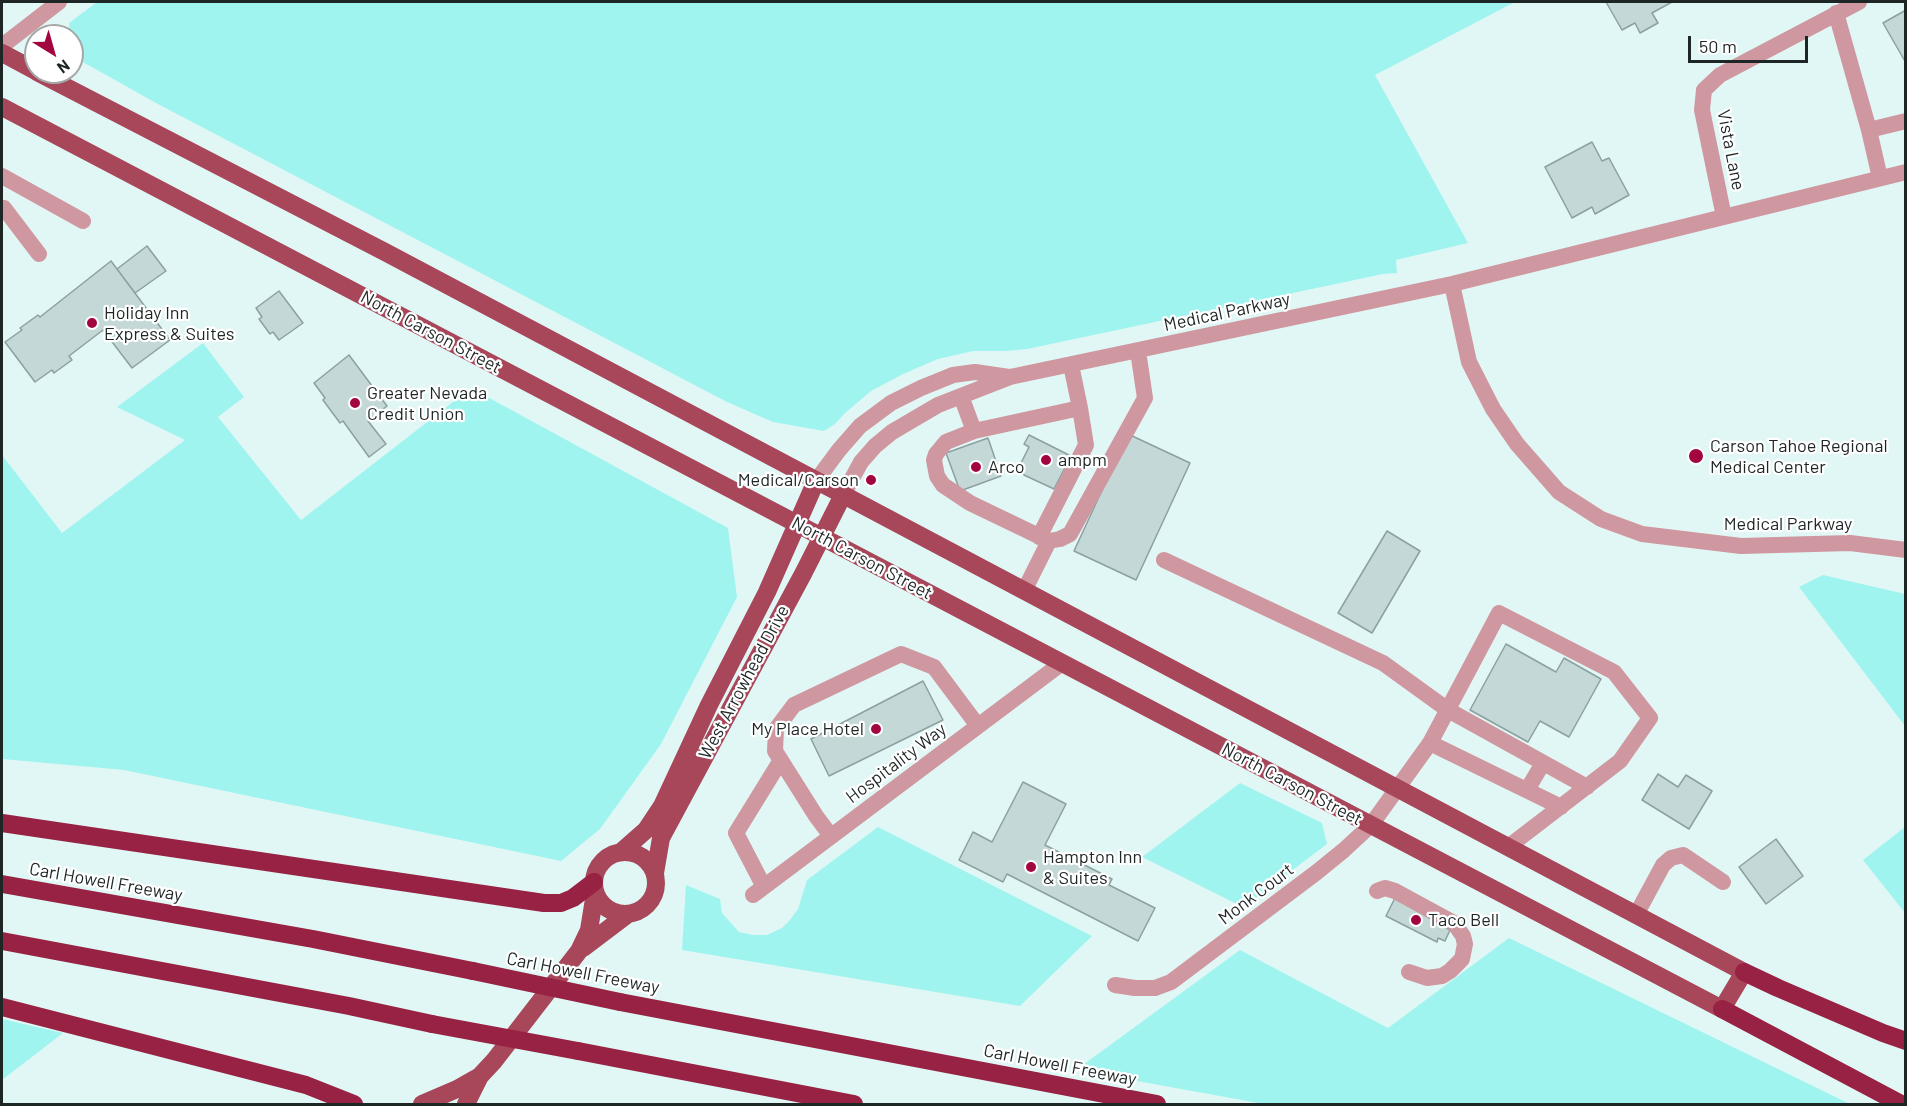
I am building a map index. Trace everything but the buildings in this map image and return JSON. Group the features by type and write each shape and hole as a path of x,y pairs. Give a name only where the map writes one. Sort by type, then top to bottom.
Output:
{"highway":[{"path":"2,823 544,903 561,903 594,887"},
{"name":"Carl Howell Freeway","path":"2,884 313,939 620,1002 1157,1104"},
{"path":"2,941 854,1104"},
{"path":"1744,972 1905,1041"},
{"path":"2,1007 306,1085 354,1104"},
{"path":"1722,1009 1900,1104"}],"main road":[{"path":"2,53 24,65"},
{"path":"60,84 385,252 1744,972 1722,1009"},
{"name":"North Carson Street","path":"2,107 1722,1009"},
{"name":"West Arrowhead Drive","path":"621,852 646,830 662,806 709,705 767,592 816,481"},
{"name":"West Arrowhead Drive","path":"655,873 661,838 843,495"},
{"path":"466,1104 480,1076 579,951 589,930 594,887 600,864 608,857 621,852 638,854 647,860 655,873 657,889 652,899 640,911 628,915 579,951"},
{"path":"594,887 603,906 615,913 628,915"},
{"path":"422,1104 480,1076"}],"street":[{"path":"2,46 59,2"},
{"name":"Vista Lane","path":"1724,217 1702,110 1704,90 1720,75 1859,2"},
{"path":"1836,13 1880,178"},
{"path":"1869,130 1905,121"},
{"name":"Medical Parkway","path":"843,495 861,462 892,432 938,405 1010,377 1452,284 1905,172"},
{"path":"2,176 83,221"},
{"path":"4,208 39,254"},
{"name":"Medical Parkway","path":"1452,284 1469,363 1492,409 1517,444 1559,492 1601,519 1642,534 1741,546 1850,543 1905,550"},
{"path":"1080,408 974,431 946,442 934,460 937,477 943,485 970,503 1044,539 1060,539 1070,534 1145,398 1138,351"},
{"path":"1024,591 1044,539 1086,446 1071,365"},
{"name":"Medical Parkway","path":"816,481 838,450 860,426 891,403 953,375 975,372 1010,377"},
{"path":"960,396 974,431"},
{"path":"1164,560 1383,663 1448,710 1587,787 1508,847"},
{"name":"Monk Court","path":"1115,985 1155,988 1171,982 1317,872 1371,825 1430,743 1499,613 1614,672 1650,718 1620,762 1587,787"},
{"path":"831,837 775,750 776,729 794,705 901,654 934,667 978,726"},
{"name":"Hospitality Way","path":"782,760 736,833 759,891 1062,663"},
{"path":"1430,743 1561,807"},
{"path":"1527,790 1543,763"},
{"path":"1636,915 1663,865 1671,858 1683,855 1723,882"},
{"path":"1377,891 1385,888 1395,891 1454,923 1463,936 1465,944 1462,959 1450,971 1442,976 1427,978 1409,972"}],"shaded area":[{"path":"97,2 1515,2 1375,75 1468,243 1396,260 1397,273 1383,274 1027,349 973,351 938,359 871,391 824,431 773,422 727,402 156,103 84,63 84,24 69,23"},
{"path":"203,343 244,397 218,417 301,520 471,388 728,528 737,597 661,744 600,829 561,861 124,770 2,759 2,455 62,533 185,440 117,407"},
{"path":"1823,575 1905,594 1905,726 1799,587"},
{"path":"1240,783 1322,823 1327,844 1245,906 1142,857"},
{"path":"878,827 1092,936 1020,1006 682,950 686,885 720,899 722,913 739,932 767,935 782,928 798,909 807,880"},
{"path":"1905,827 1905,913 1863,860"},
{"path":"1509,938 1850,1104 1264,1104 1076,1070 1240,950 1388,1028"},
{"path":"2,1019 63,1033 2,1080"}],"place":[{"name":"Holiday Inn Express & Suites","path":"92,323"},
{"name":"Greater Nevada Credit Union","path":"355,403"},
{"name":"Carson Tahoe Regional Medical Center","path":"1696,456"},
{"name":"ampm","path":"1046,460"},
{"name":"Arco","path":"976,467"},
{"name":"Medical/Carson","path":"871,480"},
{"name":"My Place Hotel","path":"876,729"},
{"name":"Hampton Inn & Suites","path":"1031,867"},
{"name":"Taco Bell","path":"1416,920"}]}
